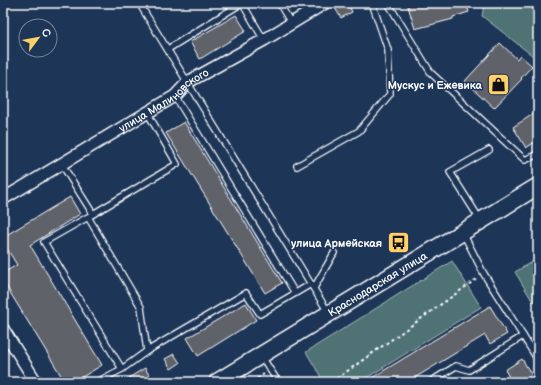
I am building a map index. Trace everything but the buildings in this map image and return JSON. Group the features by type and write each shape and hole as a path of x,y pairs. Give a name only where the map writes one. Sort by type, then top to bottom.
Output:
{"main road":[{"name":"Краснодарская улица","path":"217,382 538,186"}],"street":[{"name":"улица Малиновского","path":"3,199 175,96 188,82 264,40 325,3"},
{"path":"3,329 7,344 36,382"}],"lane":[{"path":"139,3 329,314"},
{"path":"168,49 242,3 264,40"},
{"path":"279,3 291,23"},
{"path":"297,166 359,131 390,94 388,50 372,3"},
{"path":"388,3 431,73 525,160 538,154"},
{"path":"175,96 295,293"},
{"path":"122,369 44,242 177,164 147,112"},
{"path":"481,221 450,172 489,150"},
{"path":"61,163 142,307 147,351"},
{"path":"462,232 484,274 523,336 535,349 538,360"},
{"path":"97,382 122,369 147,351 246,293 260,314 295,293 312,286 334,253"},
{"path":"430,382 456,366 469,370 523,336"},
{"path":"261,355 278,382"}],"path":[{"path":"332,382 484,274"},
{"path":"252,382 270,370"}],"green space":[{"path":"492,3 538,3 538,60 482,16 484,6"},
{"path":"538,258 538,299 533,302 515,272"},
{"path":"452,261 481,307 360,382 324,382 306,352"}],"place":[{"name":"Мускус и Ежевика","path":"498,85"},
{"name":"улица Армейская","path":"398,243"}]}
